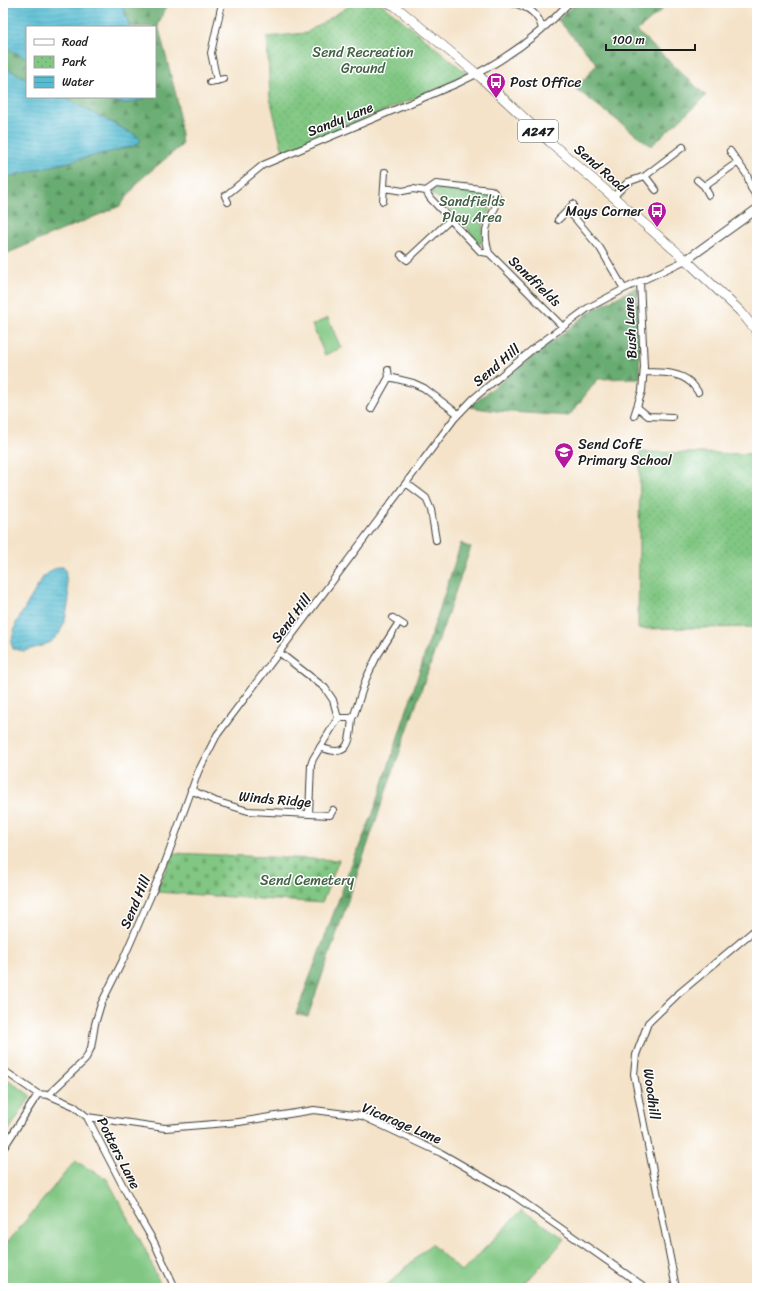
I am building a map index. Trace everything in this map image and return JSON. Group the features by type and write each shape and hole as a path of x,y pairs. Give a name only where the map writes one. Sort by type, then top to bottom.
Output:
{"main road":[{"name":"Send Road","path":"390,3 477,74 550,142 686,260"},
{"path":"686,260 757,209"},
{"name":"A247","path":"686,260 741,312 757,332"}],"street":[{"path":"222,3 211,53 213,82 224,79"},
{"path":"512,3 523,6 533,12 540,21 542,29"},
{"path":"477,74 542,29 569,3"},
{"name":"Sandy Lane","path":"228,202 225,196 263,165 477,74"},
{"path":"613,197 628,182 645,176 683,147"},
{"path":"730,151 738,162 751,174 751,188 757,197"},
{"path":"704,186 738,162"},
{"path":"383,201 385,172"},
{"path":"645,176 656,190"},
{"path":"697,180 704,186 709,195"},
{"name":"Sandfields","path":"384,188 404,191 413,189 426,190 436,184 491,190 495,192 498,197 498,202 485,230 485,241 489,254 563,327"},
{"name":"Sandfields","path":"426,190 430,198 481,252 489,254"},
{"path":"558,220 573,204"},
{"path":"568,210 600,248 624,289"},
{"path":"401,255 409,262 451,219"},
{"name":"Send Hill","path":"48,1095 85,1060 91,1048 95,1024 102,1004 165,863 198,772 217,735 406,483 455,409 588,308 624,289 686,260"},
{"name":"Bush Lane","path":"634,416 642,391 644,372 640,282"},
{"path":"371,409 389,377 388,370"},
{"name":"Bush Lane","path":"644,372 665,373 680,376 691,382 698,392"},
{"path":"389,377 413,383 424,388 455,409"},
{"path":"637,407 648,416 672,417"},
{"path":"406,483 426,498 432,510 436,540"},
{"path":"320,747 332,752 340,752 347,746 351,732 352,718 357,708 366,679 396,620 404,626"},
{"path":"280,653 325,688 333,700 338,718 313,759 309,814"},
{"path":"338,718 352,718"},
{"name":"Winds Ridge","path":"191,790 225,805 248,811 330,815 333,810"},
{"name":"Woodhill","path":"676,1288 634,1074 636,1055 648,1023 677,995 757,928"},
{"name":"Potters Lane","path":"3,1070 38,1094 48,1095 74,1106 87,1117 136,1211 154,1242 175,1288"},
{"path":"3,1149 38,1094"},
{"name":"Vicarage Lane","path":"87,1117 165,1128 239,1122 314,1110 362,1116 442,1153 512,1194 646,1288"}],"green space":[{"path":"121,3 168,3 158,25 177,99 182,145 141,179 120,206 3,255 3,178 134,146 135,135 65,98 104,98 119,104 145,98 156,98 156,26 130,26"},
{"name":"Send Recreation Ground","path":"354,3 381,3 469,75 283,152 270,98 267,37 306,33"},
{"path":"576,3 656,3 663,9 637,31 706,96 651,146 576,89 597,64 558,20"},
{"path":"3,42 6,47 26,57 26,78 3,66"},
{"name":"Sandfields Play Area","path":"437,187 483,193 491,192 494,200 483,225 482,243 477,244 469,230 439,198 432,195 433,189"},
{"path":"637,287 640,378 598,379 569,416 497,411 469,407 591,311"},
{"path":"328,318 341,348 325,355 312,325"},
{"path":"640,452 757,454 757,627 638,629"},
{"path":"461,543 471,547 308,1016 296,1014 352,864 374,811"},
{"name":"Send Cemetery","path":"173,853 339,860 322,903 156,892"},
{"path":"3,1076 31,1096 3,1139"},
{"path":"75,1161 107,1179 144,1247 162,1288 3,1288 3,1248"},
{"path":"522,1210 565,1239 521,1288 384,1288 431,1244 462,1272"}],"water":[{"path":"9,3 121,3 130,26 26,26 26,58 5,46 3,36"},
{"path":"3,66 26,78 26,98 65,98 140,138 140,142 134,146 3,178"},
{"path":"104,98 145,98 123,103"},
{"path":"59,567 63,567 65,569 69,600 65,621 59,634 52,641 42,646 24,651 13,649 11,643 16,623 43,577"}],"place":[{"name":"Post Office","path":"496,99"},
{"name":"Mays Corner","path":"657,228"},
{"name":"Send CofE Primary School","path":"564,469"}]}
